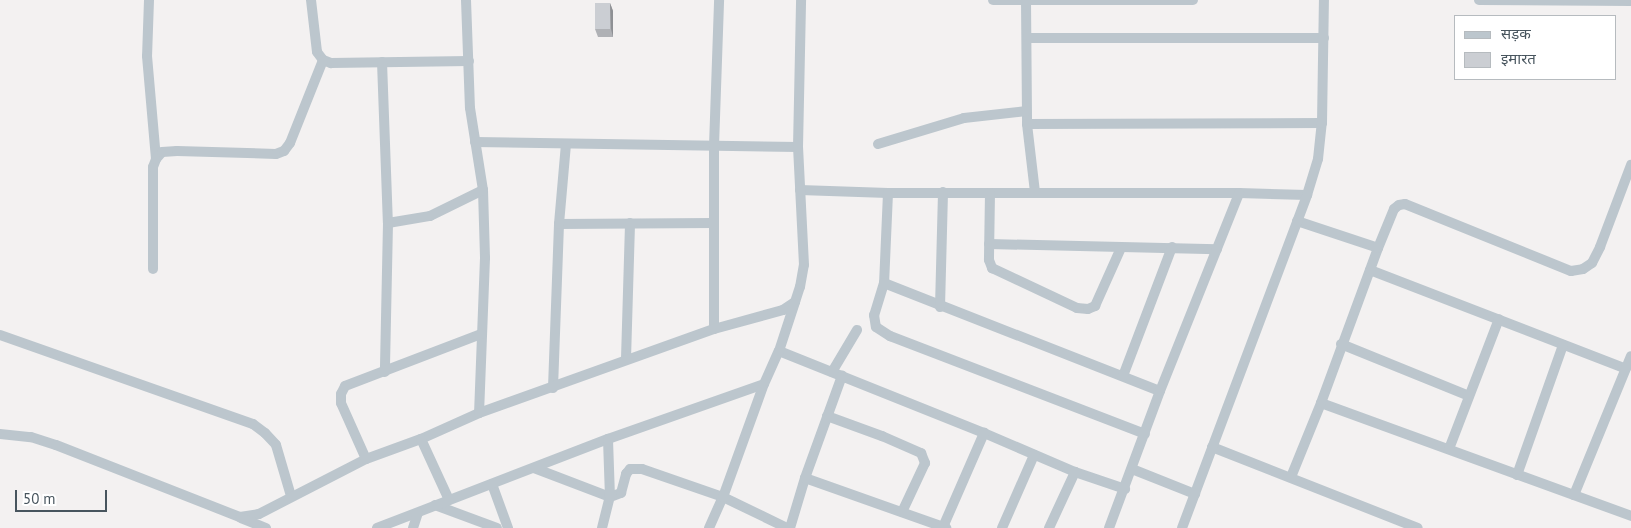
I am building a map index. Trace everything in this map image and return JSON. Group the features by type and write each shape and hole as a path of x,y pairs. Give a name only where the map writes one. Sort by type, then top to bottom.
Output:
{"street":[{"path":"149,0 148,56 156,159"},
{"path":"311,0 317,52 323,60 331,63 469,61"},
{"path":"466,0 470,108 483,190 485,258 479,413"},
{"path":"714,329 714,146 719,0"},
{"path":"708,528 723,497 764,384 779,351 800,287 804,265 798,147 801,0"},
{"path":"993,0 1193,0"},
{"path":"1183,528 1194,494 1307,195 1318,159 1322,123 1324,0"},
{"path":"1479,0 1631,1"},
{"path":"1026,1 1028,38 1027,124 1035,192"},
{"path":"1028,38 1324,38"},
{"path":"153,269 153,167 156,159 162,152 177,151 276,154 284,151 290,143 323,60"},
{"path":"382,62 388,223 385,372"},
{"path":"878,144 964,118 1027,112"},
{"path":"1027,124 1322,123"},
{"path":"474,142 798,147"},
{"path":"553,388 560,224 566,144"},
{"path":"1291,477 1394,209 1405,204 1571,271 1584,269 1592,262 1600,247 1631,165"},
{"path":"388,223 430,216 483,190"},
{"path":"800,190 888,192 1239,192 1307,195"},
{"path":"888,192 884,283 874,322 876,327 890,336 1145,434"},
{"path":"940,307 943,192"},
{"path":"990,192 989,260 992,268 1077,308 1088,310 1095,306 1122,248"},
{"path":"1109,528 1160,391 1239,192"},
{"path":"1297,221 1378,248"},
{"path":"626,359 630,223"},
{"path":"560,224 713,224"},
{"path":"990,244 1217,249"},
{"path":"1123,376 1172,247"},
{"path":"1370,270 1626,369"},
{"path":"884,283 940,307 1160,391"},
{"path":"240,517 259,514 366,459 421,439 479,413 714,329 770,315 784,310 795,302"},
{"path":"1449,450 1498,320"},
{"path":"534,468 610,497 621,493 626,474 635,468 723,497 788,528 828,416 837,374 857,330"},
{"path":"366,459 341,403 341,394 345,386 481,334"},
{"path":"0,335 253,424 265,432 276,446 291,496"},
{"path":"1341,344 1469,396"},
{"path":"1517,475 1563,346"},
{"path":"779,351 984,433 1075,472 1125,489"},
{"path":"1574,495 1631,356"},
{"path":"377,528 608,440 764,384"},
{"path":"1321,403 1631,516"},
{"path":"828,416 921,453 925,464 902,512"},
{"path":"805,478 945,527 984,433"},
{"path":"0,434 31,437 56,445 266,528"},
{"path":"421,439 449,500"},
{"path":"602,528 610,497 608,440"},
{"path":"1212,447 1418,528"},
{"path":"1002,528 1034,455"},
{"path":"1132,469 1194,494"},
{"path":"1049,528 1075,472"},
{"path":"492,484 508,528"},
{"path":"435,505 497,528"},
{"path":"413,528 418,513"}],"building":[{"path":"595,3 610,3 610,29 595,29"}]}
